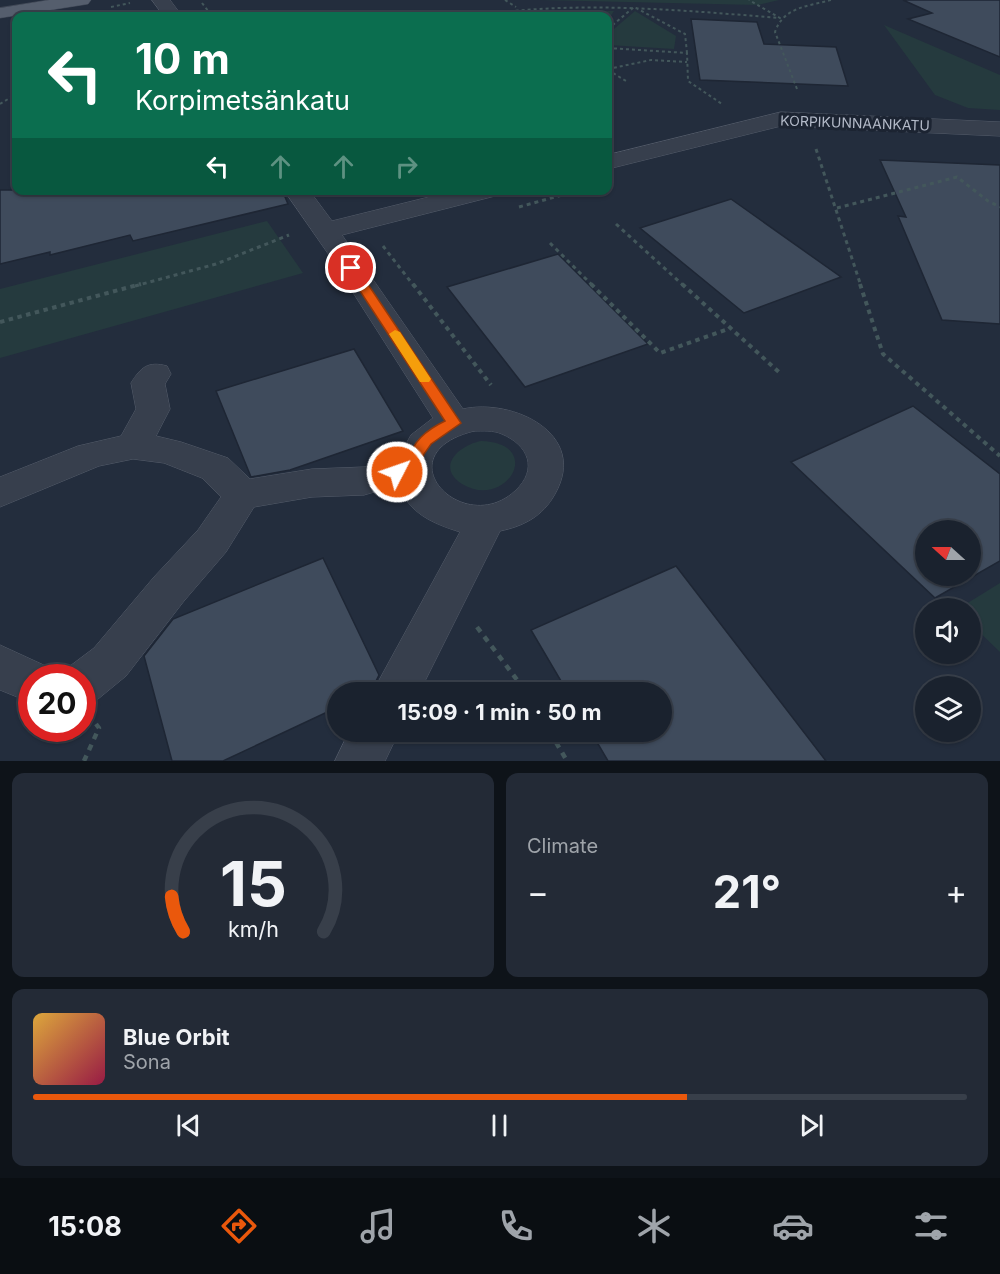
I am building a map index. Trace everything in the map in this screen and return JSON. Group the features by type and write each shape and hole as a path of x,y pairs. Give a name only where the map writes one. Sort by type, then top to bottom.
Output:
{"main road":[{"path":"0,13 82,0"}],"street":[{"name":"KORPIKUNNAANKATU","path":"612,161 782,119 1000,129"},
{"path":"300,195 454,423"},
{"path":"325,231 470,195"},
{"path":"133,446 153,409 148,383 155,374"},
{"path":"474,419 494,419 513,424 529,434 541,446 547,461 547,478 538,494 524,507 507,515 487,519 463,518 442,511 425,499 415,484 413,467 417,453 425,441 438,430 454,423 474,419"},
{"path":"0,493 91,455 133,446 168,451 215,468 242,495"},
{"path":"96,684 169,589 212,541 242,495 312,483 364,481 413,467"},
{"path":"401,682 487,519"},
{"path":"0,665 18,676"},
{"path":"359,761 369,742"}],"path":[{"path":"199,0 209,12"},
{"path":"505,0 516,8"},
{"path":"749,0 780,18"},
{"path":"798,94 775,32 780,18 785,13 831,0"},
{"path":"612,25 634,6"},
{"path":"634,6 686,34 688,81 725,106"},
{"path":"495,12 516,8 634,6 780,18"},
{"path":"612,48 687,53"},
{"path":"612,69 651,60 687,63"},
{"path":"612,72 626,81"},
{"path":"815,146 883,354 1000,456"},
{"path":"837,208 957,177 988,201 1000,207"},
{"path":"616,224 780,373"},
{"path":"0,322 216,264 292,234 325,231"},
{"path":"550,243 660,353 731,328"},
{"path":"381,244 529,434"},
{"path":"441,602 478,628 519,682"},
{"path":"84,761 93,742"},
{"path":"556,742 567,761"}],"green space":[{"path":"539,0 779,0 758,5"},
{"path":"614,11 612,14 612,12 539,12"},
{"path":"635,11 676,36 674,49 612,45 612,31"},
{"path":"884,25 1000,75 1000,110 968,108 935,95"},
{"path":"267,221 303,273 0,358 0,289"},
{"path":"481,441 501,445 512,452 515,463 512,473 504,483 493,489 478,490 462,484 454,477 451,470 454,457 459,452"},
{"path":"1000,583 1000,652 981,634 981,598 976,598"}],"building":[{"path":"903,0 1000,0 1000,57 908,19 932,13"},
{"path":"691,19 757,22 764,44 836,47 848,86 700,80"},
{"path":"880,160 1000,165 1000,324 942,320 898,216 906,217"},
{"path":"0,190 12,190 12,195 284,195 288,204 133,241 130,235 50,255 50,252 0,264"},
{"path":"731,199 841,277 744,313 640,228"},
{"path":"558,254 648,344 525,387 447,287"},
{"path":"354,349 403,431 290,470 251,477 216,391"},
{"path":"913,406 1000,474 1000,561 981,572 981,520 915,520 915,579 791,462"},
{"path":"323,558 379,675 376,682 327,682 327,712 223,761 172,761 144,656 173,619"},
{"path":"676,566 826,761 608,761 597,742 672,742 672,682 562,682 531,630"},
{"path":"922,586 956,586 935,598"}],"slow traffic":[{"path":"395,334 425,379"}],"route":[{"path":"351,268 454,423 438,430 425,441 417,453 413,467 397,472"}]}
